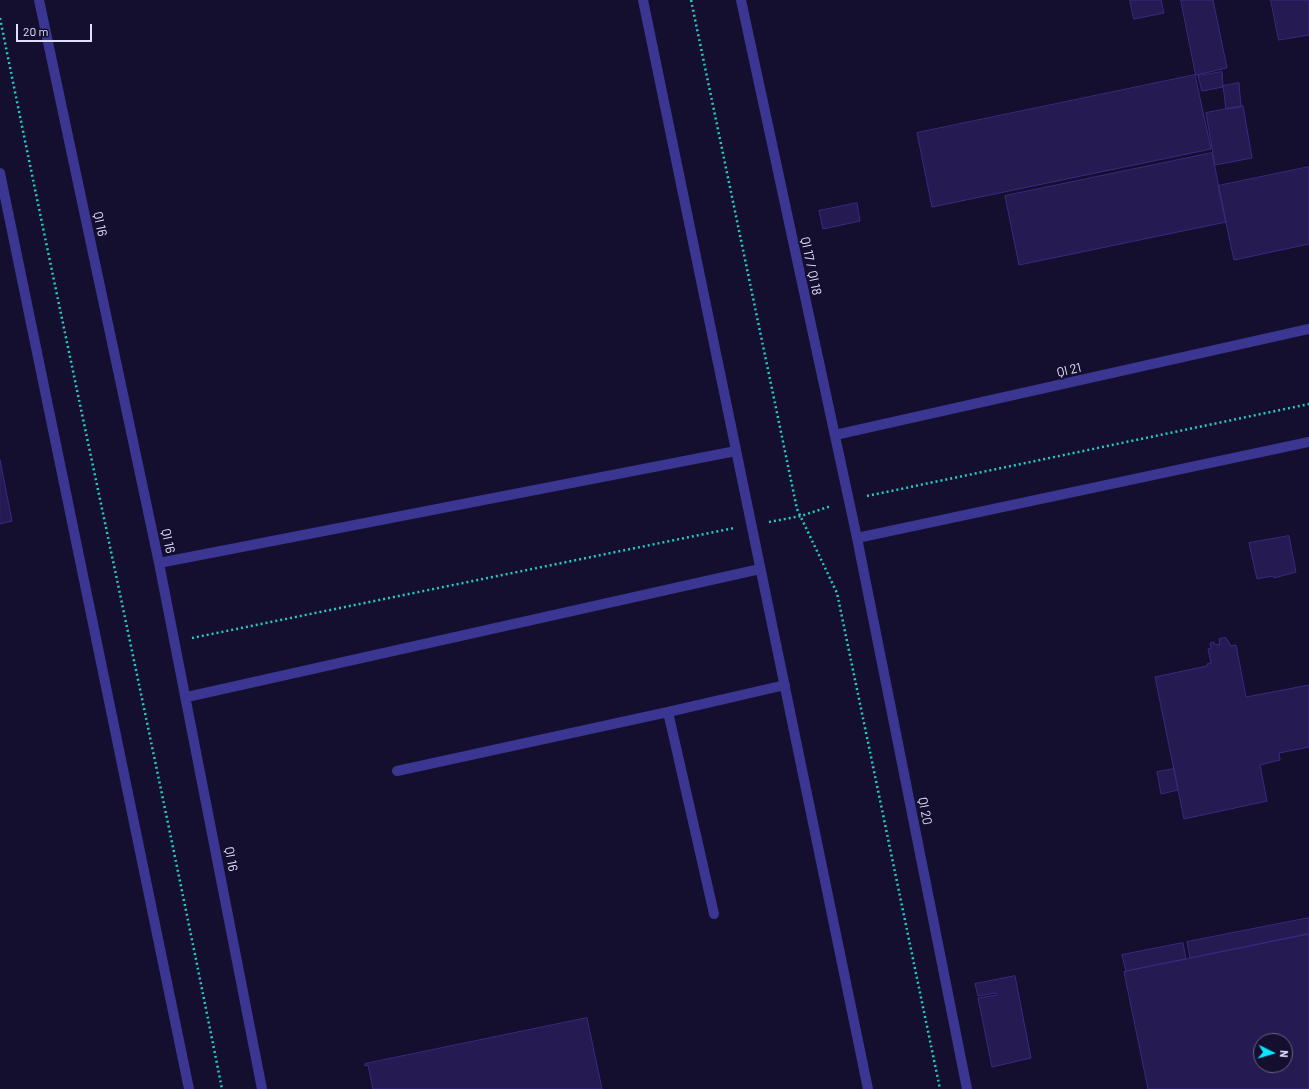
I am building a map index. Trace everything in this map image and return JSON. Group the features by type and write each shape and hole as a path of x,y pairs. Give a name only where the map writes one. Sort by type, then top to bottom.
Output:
{"street":[{"name":"QI 16","path":"39,0 187,697 262,1089"},
{"path":"643,0 868,1089"},
{"name":"QI 17 / QI 18","path":"741,0 857,538"},
{"path":"0,173 189,1089"},
{"name":"QI 21","path":"835,435 1309,329"},
{"path":"857,538 1309,442"},
{"path":"159,563 736,452"},
{"name":"QI 20","path":"857,538 967,1089"},
{"path":"187,697 760,569"},
{"path":"397,771 785,685"},
{"path":"668,712 714,914"}],"path":[{"path":"691,0 797,509 837,593 940,1089"},
{"path":"0,18 44,236 168,821 222,1089"}],"building":[{"path":"1130,0 1161,0 1164,13 1134,19"},
{"path":"1181,0 1213,0 1227,68 1196,75"},
{"path":"1271,0 1309,0 1309,35 1279,40"},
{"path":"1222,72 1223,87 1202,91 1198,76"},
{"path":"1195,75 1211,149 932,207 917,133"},
{"path":"1239,83 1241,107 1226,109 1223,86"},
{"path":"1243,106 1252,158 1215,165 1206,113"},
{"path":"1212,153 1226,222 1019,265 1005,196"},
{"path":"1309,167 1309,244 1234,260 1218,186"},
{"path":"857,203 860,221 823,229 819,211"},
{"path":"0,460 12,521 0,524"},
{"path":"1289,536 1296,572 1274,578 1273,576 1257,579 1249,543"},
{"path":"1226,638 1231,646 1236,645 1246,697 1309,685 1309,747 1279,753 1280,760 1260,765 1267,801 1184,819 1155,677 1207,666 1207,664 1211,663 1208,649 1211,648 1210,643 1214,642 1214,644 1220,645 1219,639"},
{"path":"1174,769 1178,790 1161,794 1157,772"},
{"path":"1309,918 1309,934 1190,958 1187,942"},
{"path":"1309,934 1309,1089 1148,1089 1124,972"},
{"path":"1183,943 1186,959 1126,971 1122,955"},
{"path":"1015,976 1031,1058 992,1067 978,998 997,995 996,993 978,996 975,984"},
{"path":"587,1018 602,1089 373,1089 368,1065 365,1066 365,1064"}]}
